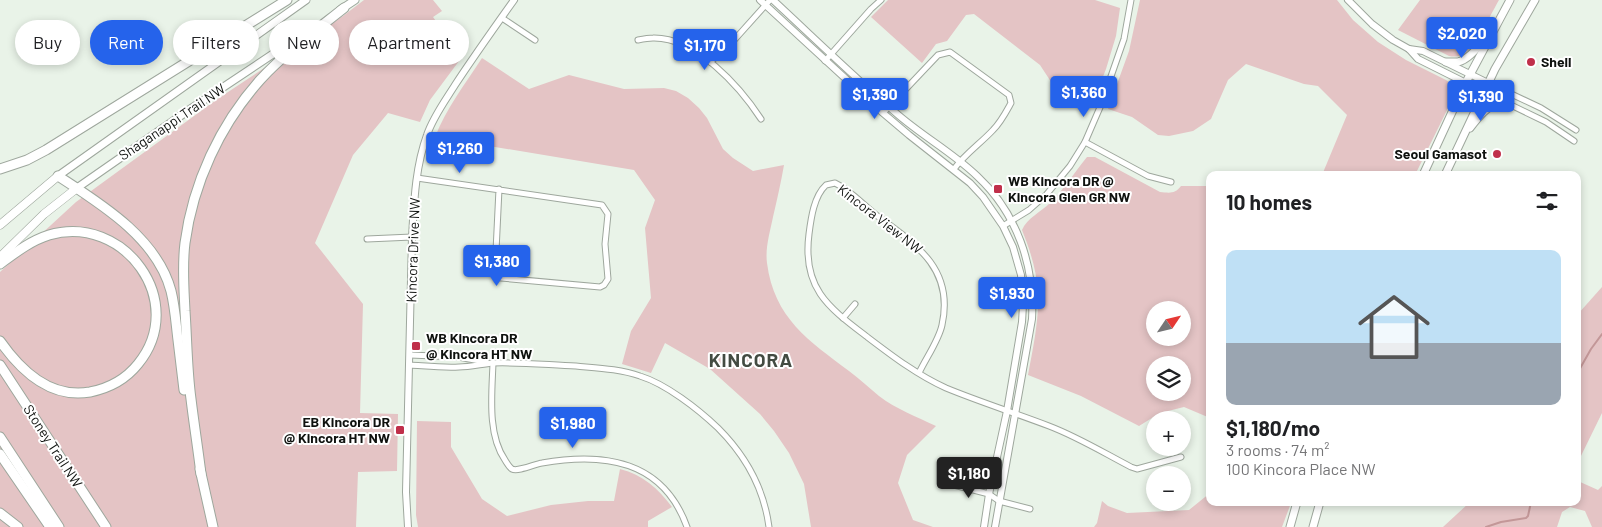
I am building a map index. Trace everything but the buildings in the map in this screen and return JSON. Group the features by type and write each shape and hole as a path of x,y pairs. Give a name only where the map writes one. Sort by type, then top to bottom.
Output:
{"highway":[{"path":"0,169 27,160 46,150 287,0"},
{"path":"201,474 188,363 184,266 185,244 194,200 203,173 215,147 241,104 278,62 344,8"},
{"path":"58,176 77,188 136,234 154,254 164,272 174,306 186,404 213,527"},
{"path":"0,264 26,245 48,235 77,232 96,235 118,246 136,260 150,283 156,310 154,335 142,359 126,377 110,387 84,393 53,389 41,383 19,366 0,341"},
{"name":"Stoney Trail NW","path":"0,365 106,527"},
{"path":"0,437 59,527"},
{"path":"0,454 50,527"},
{"path":"0,513 18,527"}],"main road":[{"name":"Shaganappi Trail NW","path":"0,225 58,176 306,0"},
{"name":"Shaganappi Trail NW","path":"0,257 44,214 77,188 189,110 355,0"},
{"path":"1425,171 1465,84 1510,0"},
{"path":"1447,171 1488,83 1534,0"},
{"path":"1446,62 1458,62 1469,56 1494,30"},
{"path":"1460,142 1479,116 1490,106 1502,101"},
{"path":"1289,527 1296,506"},
{"path":"1313,527 1319,506"}],"street":[{"name":"Kincora Drive NW","path":"408,527 406,492 412,238 420,162 427,135 440,108 514,0"},
{"path":"825,61 882,0"},
{"path":"1003,226 1029,210 1046,195 1070,166 1086,142 1124,39 1131,0"},
{"path":"1348,0 1372,24 1393,40 1409,49 1418,59 1465,84 1546,122 1574,141"},
{"path":"767,1 831,54 914,128 976,175 989,188 1012,221 1026,256 1033,304 1016,414 995,527"},
{"path":"767,1 825,61 909,135 970,183 983,197 1003,226 1021,275 1022,322 984,527"},
{"path":"710,62 726,48 767,1"},
{"path":"502,18 535,40"},
{"path":"638,40 654,38 674,41 696,51 744,95 761,119"},
{"path":"1409,49 1423,51 1446,62 1546,111 1576,130"},
{"path":"883,113 938,55 950,52 1009,95 1011,103 1003,118 954,169"},
{"path":"1086,142 1148,176 1171,182"},
{"path":"418,178 499,189 602,205 608,214 605,244 608,279 604,285 600,287 501,278 495,272 499,189"},
{"name":"Kincora View NW","path":"919,373 942,326 945,300 943,288 936,272 931,262 918,246 874,214 846,189 835,183 826,185 817,199 812,216 807,258 811,275 818,291 843,318 902,363 919,373 944,387 1051,427 1090,444 1131,468 1137,469 1181,457"},
{"path":"367,239 412,238"},
{"path":"843,318 855,304"},
{"path":"410,355 458,357 494,363"},
{"path":"494,363 492,408 494,428 501,454 511,468 516,470 539,463 565,459 605,460 627,465 658,482 674,500 682,513 687,527"},
{"path":"410,365 459,367 494,363 542,364 595,368 640,376 661,386 697,410 715,425 732,444 746,463 760,491 769,527"},
{"path":"946,483 989,494 999,501 1030,509"}],"shaded area":[{"path":"364,0 433,0 442,11 433,17 435,20 349,20 349,65 456,65 430,100 420,122 388,113 353,155 315,243 363,304 360,413 398,414 397,471 358,472 356,527 0,527 0,272 76,202 216,100 269,65 339,65 339,20 337,20"},
{"path":"888,0 1095,0 1120,8 1116,36 1106,69 1091,107 1059,94 1040,65 974,14 966,15 947,41 936,44 922,63 871,17"},
{"path":"1140,0 1337,0 1353,20 1378,42 1406,60 1446,80 1451,84 1455,92 1417,171 1324,171 1347,115 1318,86 1304,84 1246,64 1228,80 1211,119 1193,131 1169,136 1158,135 1132,117 1108,109 1129,51"},
{"path":"1420,0 1499,0 1469,50 1455,57 1449,56 1398,30"},
{"path":"482,58 529,89 569,75 624,89 664,88 676,91 688,98 699,108 707,118 723,149 733,158 753,171 784,165 767,252 771,282 777,299 785,313 796,326 820,349 886,401 936,426 907,455 898,483 913,520 933,527 811,527 804,484 789,453 760,414 710,369 665,343 651,373 622,364 631,331 651,298 645,228 655,200 634,170 435,137 450,107"},
{"path":"1087,157 1095,157 1160,192 1172,192 1181,186 1206,186 1206,416 1184,407 1168,411 1146,411 1146,422 1139,426 1081,396 1028,375 1037,324 1038,294 1033,261 1022,230 1031,219 1055,198"},
{"path":"1602,287 1602,413 1581,456 1581,311"},
{"path":"417,421 451,422 451,447 482,499 507,516 551,505 588,501 614,501 620,469 636,475 649,483 672,507 648,521 648,527 418,527 416,515"},
{"path":"1581,482 1598,490 1602,486 1602,527 1592,527 1585,511 1570,507 1562,512 1557,527 1443,527 1466,506 1581,506"},
{"path":"1206,496 1206,506 1290,506 1282,527 1094,527 1097,523 1102,501 1108,506 1127,513 1191,511 1191,508"}],"waterway":[{"path":"1581,367 1602,334"},
{"path":"1486,527 1501,522 1526,518 1530,506"}],"place":[{"name":"Shell","path":"1531,62"},
{"name":"Seoul Gamasot","path":"1497,154"},
{"name":"WB Kincora DR @ Kincora Glen GR NW","path":"998,189"},
{"name":"WB Kincora DR @ Kincora HT NW","path":"416,346"},
{"name":"EB Kincora DR @ Kincora HT NW","path":"400,430"}],"district":[{"name":"KINCORA","path":"751,360"}]}
